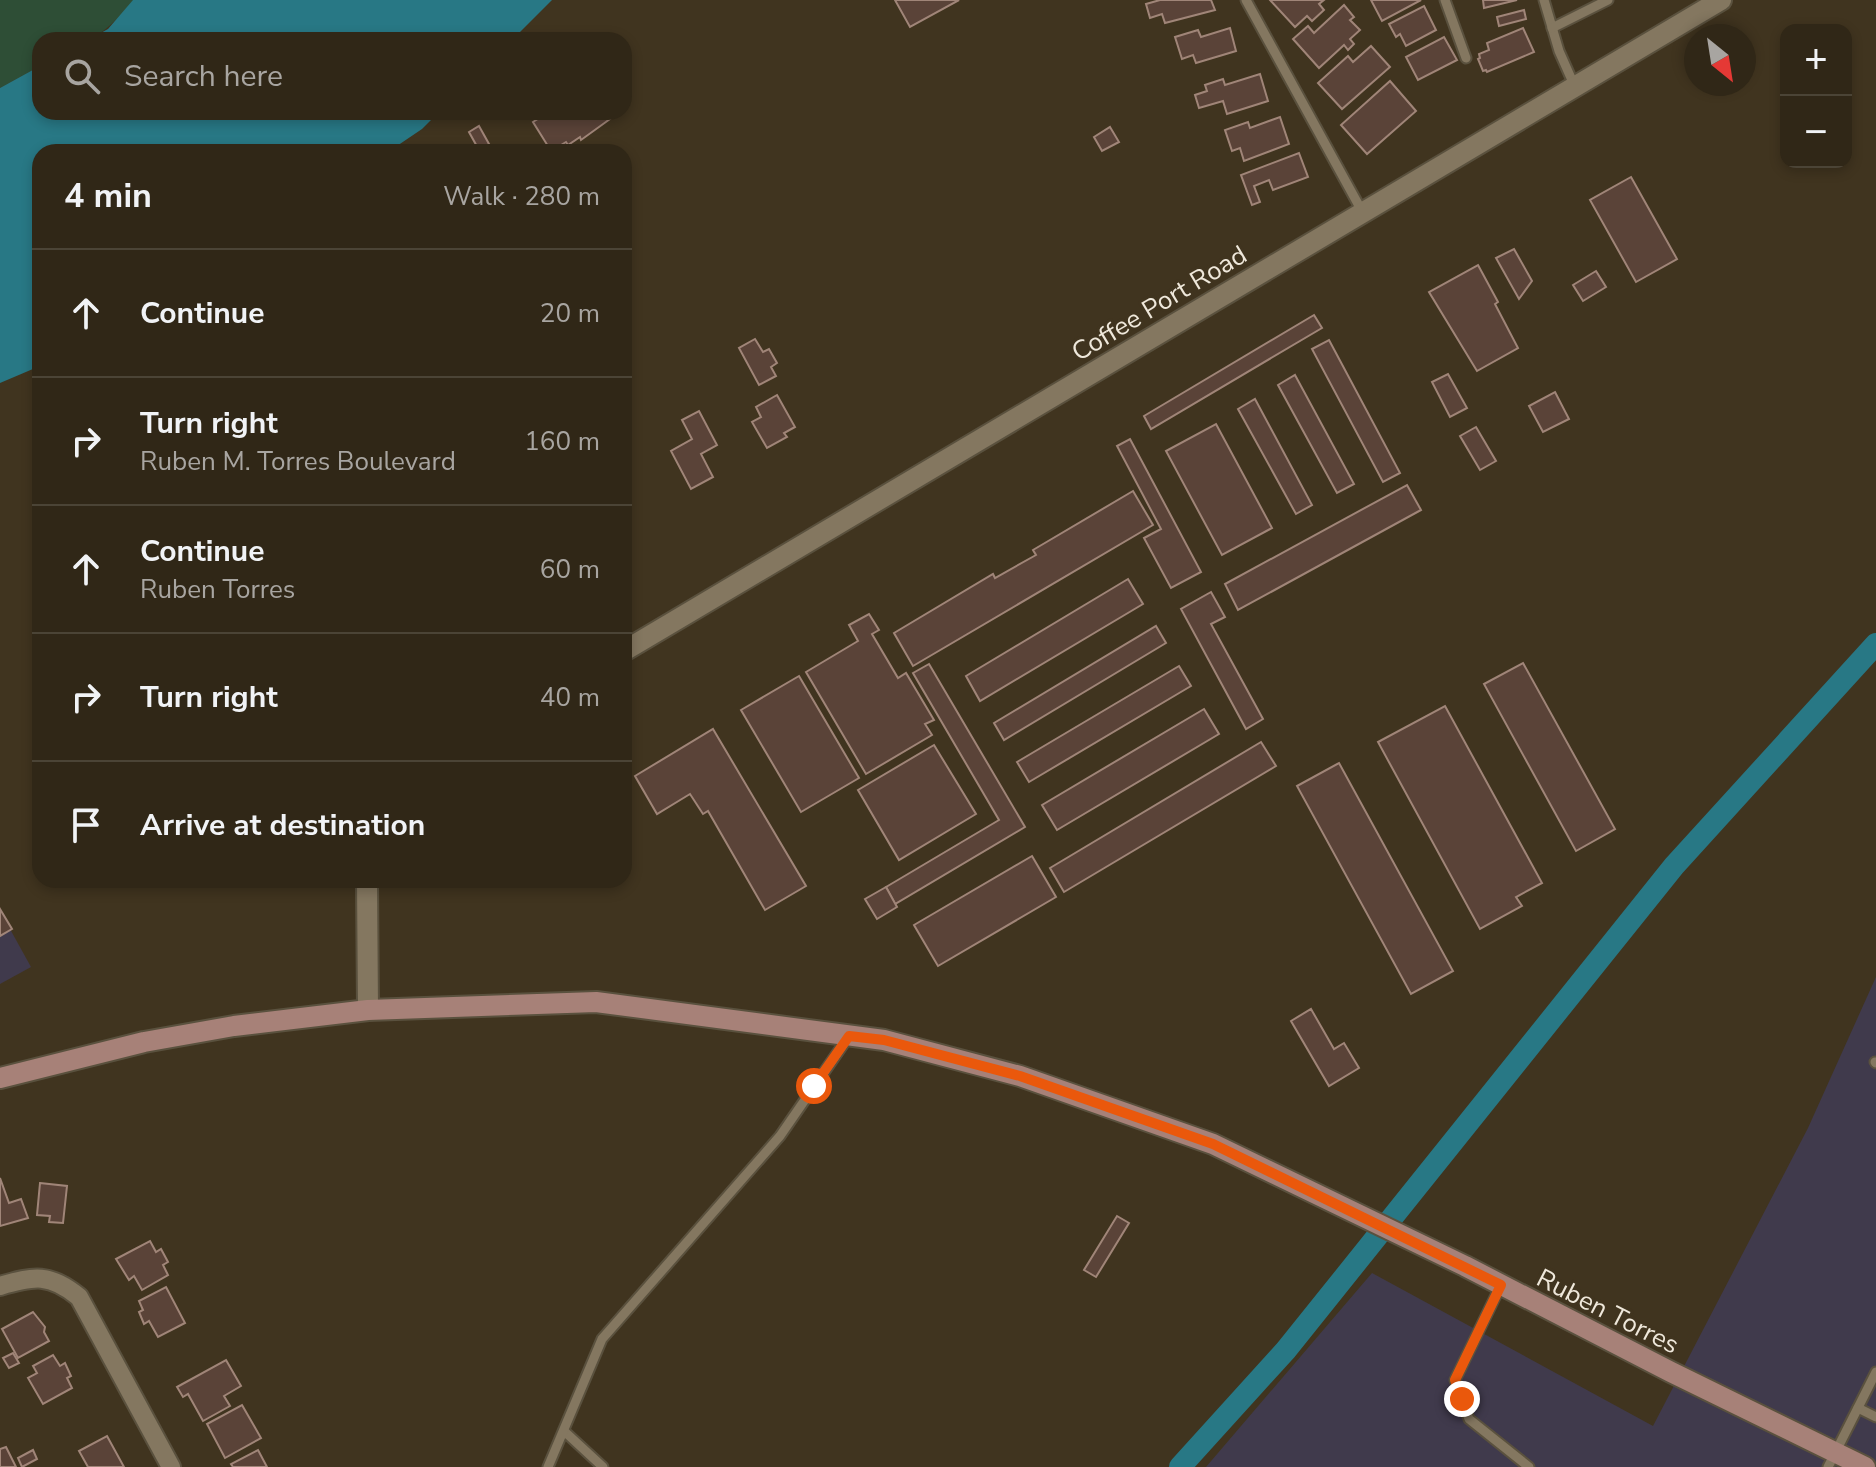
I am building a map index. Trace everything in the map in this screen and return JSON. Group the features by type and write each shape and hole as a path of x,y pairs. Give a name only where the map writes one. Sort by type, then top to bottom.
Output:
{"main road":[{"name":"Ruben Torres","path":"0,1078 159,1039 234,1026 368,1010 596,1002 884,1040 1020,1076 1213,1144 1501,1285 1671,1372 1832,1460 1865,1467"}],"street":[{"name":"Coffee Port Road","path":"632,646 1721,0"},
{"path":"367,888 368,1010"},
{"path":"0,1286 27,1278 47,1278 65,1285 79,1297 171,1467"}],"lane":[{"path":"1246,0 1363,213"},
{"path":"1445,0 1466,58"},
{"path":"1544,0 1559,51 1575,87"},
{"path":"1552,28 1608,0"},
{"path":"548,1467 602,1339 780,1136 849,1036"},
{"path":"1501,1285 1455,1380 1469,1419 1525,1466"},
{"path":"1832,1460 1876,1372"},
{"path":"1858,1408 1876,1417"},
{"path":"564,1431 603,1467"}],"shaded area":[{"path":"0,911 31,967 0,984"},
{"path":"1876,977 1876,1467 1206,1467 1372,1273 1653,1426 1808,1128"}],"green space":[{"path":"0,0 133,0 102,32 32,32 32,70 0,88"}],"water":[{"path":"133,0 552,0 520,32 103,32"},
{"path":"32,70 32,120 431,120 400,144 32,144 32,369 0,383 0,88"}],"building":[{"path":"895,0 959,0 910,27"},
{"path":"1160,0 1211,0 1215,10 1165,23 1162,14 1150,18 1146,4"},
{"path":"1270,0 1324,0 1319,4 1324,10 1312,21 1307,16 1295,27"},
{"path":"1371,0 1421,0 1382,21"},
{"path":"1483,0 1517,0 1484,8"},
{"path":"1344,5 1354,17 1350,20 1360,30 1350,39 1354,44 1348,50 1344,45 1319,68 1293,39 1308,26 1314,33"},
{"path":"1424,6 1436,30 1406,46 1400,34 1396,37 1389,24"},
{"path":"1524,10 1526,19 1499,26 1497,17"},
{"path":"1230,28 1236,51 1196,63 1193,55 1182,59 1175,37 1198,30 1201,37"},
{"path":"1523,28 1534,52 1483,71 1478,59 1479,54 1489,50 1487,43"},
{"path":"1444,37 1457,60 1418,80 1406,57"},
{"path":"1371,46 1390,67 1342,109 1318,83 1348,56 1353,62"},
{"path":"1260,74 1268,101 1227,114 1223,101 1199,108 1195,95 1207,91 1205,85 1223,79 1225,85"},
{"path":"1390,81 1416,111 1367,154 1341,125"},
{"path":"1280,117 1289,144 1244,161 1240,148 1232,151 1225,130 1248,122 1250,128"},
{"path":"609,120 581,140 580,137 570,144 547,144 533,122"},
{"path":"479,126 489,144 476,144 469,132"},
{"path":"1110,127 1119,142 1102,151 1094,137"},
{"path":"1299,153 1308,177 1273,190 1269,180 1254,186 1260,202 1252,205 1241,175"},
{"path":"1631,177 1677,259 1636,282 1590,200"},
{"path":"1514,249 1532,281 1519,299 1496,258"},
{"path":"1478,265 1518,348 1477,371 1429,292"},
{"path":"1596,271 1606,287 1583,301 1573,285"},
{"path":"1314,315 1322,328 1151,429 1144,416"},
{"path":"755,339 763,352 769,349 777,363 771,367 776,376 759,385 739,348"},
{"path":"1329,340 1400,473 1383,482 1312,349"},
{"path":"1448,374 1467,408 1450,417 1432,382"},
{"path":"1295,375 1354,484 1337,493 1278,385"},
{"path":"1555,392 1569,419 1543,432 1529,406"},
{"path":"777,395 795,427 784,433 787,437 767,448 752,422 761,417 756,407"},
{"path":"1255,399 1312,505 1296,514 1238,409"},
{"path":"699,411 717,445 701,454 713,477 691,489 671,451 692,439 682,420"},
{"path":"1216,424 1272,528 1222,555 1166,451"},
{"path":"1476,427 1496,461 1480,470 1460,436"},
{"path":"1130,439 1201,572 1171,588 1144,538 1161,529 1117,446"},
{"path":"1407,485 1421,510 1238,610 1225,584"},
{"path":"1133,491 1153,525 913,666 894,633 993,574 995,578 1036,555 1033,550"},
{"path":"1128,579 1143,604 980,701 966,676"},
{"path":"1211,592 1225,617 1211,624 1263,719 1246,729 1181,609"},
{"path":"869,614 879,630 872,634 898,678 906,673 934,720 925,724 932,735 866,774 806,672 858,641 849,625"},
{"path":"1156,626 1166,643 1004,740 994,723"},
{"path":"1523,663 1615,829 1576,851 1484,684"},
{"path":"929,664 1025,827 895,904 886,887 999,820 913,673"},
{"path":"1179,666 1191,686 1029,782 1017,762"},
{"path":"799,676 859,778 801,812 741,710"},
{"path":"1445,706 1542,883 1516,897 1522,906 1480,929 1378,742"},
{"path":"1204,709 1219,734 1057,830 1042,805"},
{"path":"713,729 806,886 765,910 708,811 703,814 690,794 657,814 635,776"},
{"path":"1261,742 1276,766 1064,892 1050,868"},
{"path":"934,745 976,814 899,860 858,790"},
{"path":"1339,763 1453,971 1411,994 1297,786"},
{"path":"1032,856 1056,897 938,966 914,925"},
{"path":"886,887 897,907 877,919 865,899"},
{"path":"0,909 12,929 0,936"},
{"path":"1311,1009 1334,1049 1344,1043 1359,1068 1329,1086 1291,1021"},
{"path":"0,1178 9,1203 21,1199 28,1218 0,1226"},
{"path":"40,1183 67,1186 63,1223 49,1222 50,1216 37,1215"},
{"path":"1117,1216 1129,1223 1096,1277 1084,1270"},
{"path":"150,1241 156,1252 161,1249 168,1262 163,1265 168,1275 142,1290 134,1276 129,1280 116,1259"},
{"path":"166,1287 185,1323 158,1337 149,1321 144,1324 139,1301"},
{"path":"33,1312 45,1327 49,1341 18,1358 2,1329"},
{"path":"13,1353 19,1363 9,1368 3,1358"},
{"path":"53,1355 60,1366 65,1363 72,1388 43,1404 28,1378 37,1373 33,1366"},
{"path":"226,1360 241,1386 224,1396 230,1406 203,1421 188,1394 183,1397 177,1387"},
{"path":"242,1405 261,1438 225,1458 207,1424"},
{"path":"107,1436 124,1467 88,1467 79,1451"},
{"path":"6,1447 16,1467 0,1467 0,1449"},
{"path":"33,1450 37,1459 22,1467 18,1458"},
{"path":"258,1450 267,1467 233,1467 231,1464"}],"waterway":[{"path":"1180,1467 1286,1350 1674,866 1876,644"}],"route":[{"path":"814,1086 849,1036 884,1040 1020,1076 1213,1144 1445,1256 1501,1285 1455,1380 1462,1399"}]}
